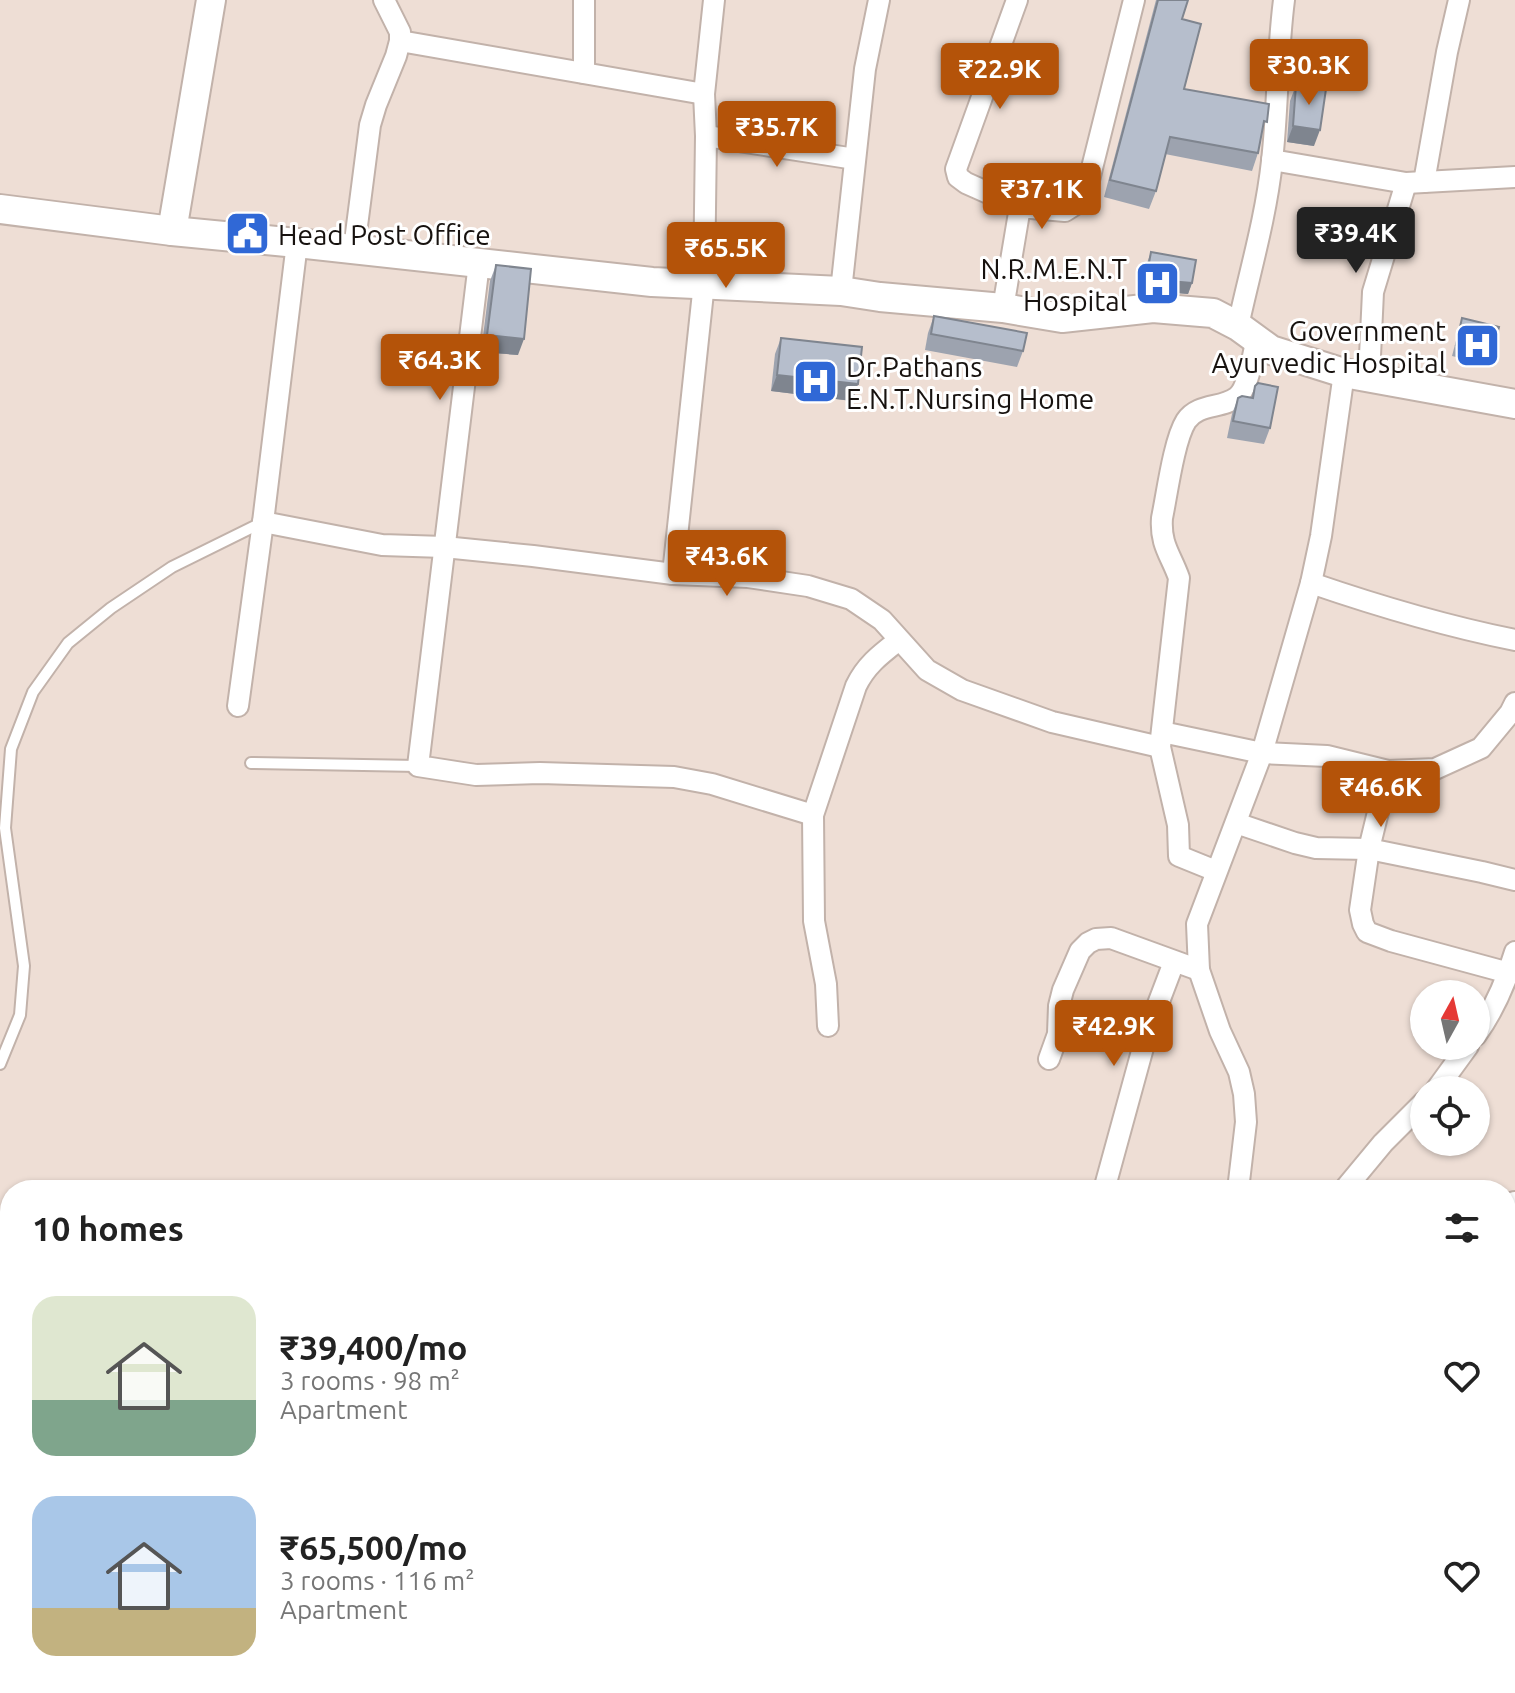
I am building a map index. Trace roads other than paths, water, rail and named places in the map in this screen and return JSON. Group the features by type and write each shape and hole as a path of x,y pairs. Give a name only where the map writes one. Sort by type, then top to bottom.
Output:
{"main road":[{"path":"172,231 211,0"},
{"path":"0,209 172,231 652,282 841,291 1003,308 1062,318 1153,308 1213,313 1271,350 1356,375 1515,404"}],"street":[{"path":"354,249 370,125 400,41 400,32 384,0"},
{"path":"584,0 584,73"},
{"path":"673,574 704,283 704,94 714,0"},
{"path":"841,291 865,69 879,0"},
{"path":"1017,0 956,169 958,177 966,183 1020,207 1065,211 1076,204 1089,180 1134,0"},
{"path":"1216,871 1179,856 1178,825 1161,740 1179,578 1163,543 1162,518 1180,433 1188,418 1197,411 1237,397 1245,386 1247,332 1272,160 1284,0"},
{"path":"1239,1180 1246,1122 1244,1094 1239,1072 1220,1031 1199,970 1197,924 1262,753 1311,583 1373,292 1415,183 1459,0"},
{"path":"400,41 704,94"},
{"path":"706,136 855,159"},
{"path":"1272,160 1415,183 1515,177"},
{"path":"1003,308 1020,207"},
{"path":"238,706 297,243"},
{"path":"479,263 418,766 476,775 540,773 674,777 712,784 813,815"},
{"path":"263,522 382,545 444,547 673,574 748,577 808,586 851,599 882,620 927,670 962,690 1052,722 1161,740 1262,753 1327,756 1388,771 1435,769 1481,748 1515,703"},
{"path":"1311,583 1390,610 1515,640"},
{"path":"828,1026 826,984 814,921 813,815 856,686 875,659 899,640"},
{"path":"1388,771 1369,849 1360,910 1367,932 1509,973"},
{"path":"1236,823 1316,848 1369,849 1515,880"},
{"path":"1049,1059 1058,1034 1063,990 1080,951 1088,943 1111,938 1199,970"},
{"path":"1490,1015 1515,952"},
{"path":"1107,1180 1147,1033 1174,962"},
{"path":"1352,1180 1410,1116"}],"lane":[{"path":"0,1064 20,1015 24,966 5,828 11,749 33,692 68,643 111,608 172,567 263,522"},
{"path":"251,763 418,766"}],"place":[{"name":"Head Post Office","path":"247,234"},
{"name":"N.R.M.E.N.T Hospital","path":"1158,284"},
{"name":"Government Ayurvedic Hospital","path":"1477,346"},
{"name":"Dr.Pathans E.N.T.Nursing Home","path":"815,382"}]}
